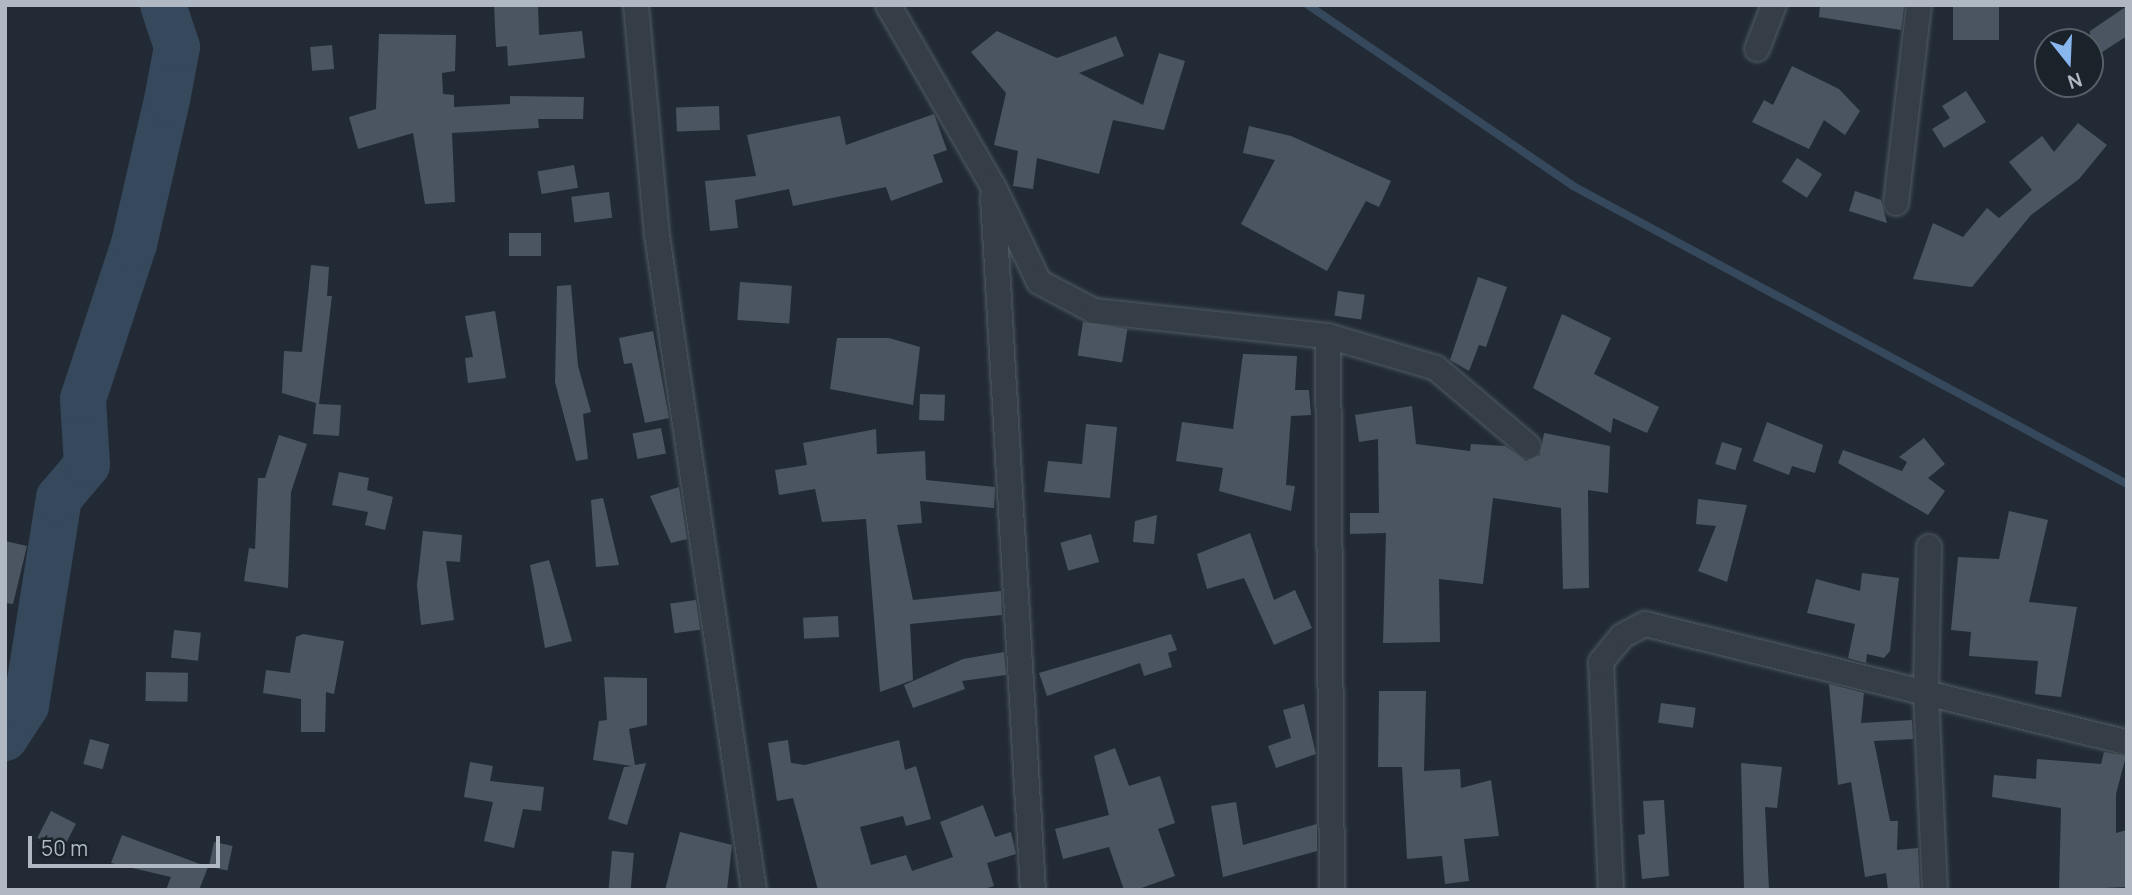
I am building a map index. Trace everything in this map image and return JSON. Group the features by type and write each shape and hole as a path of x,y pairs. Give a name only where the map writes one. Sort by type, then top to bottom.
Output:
{"street":[{"path":"636,5 657,235 754,890"},
{"path":"888,5 993,186 1040,282 1094,310 1328,336 1436,368 1528,446"},
{"path":"1757,49 1774,5"},
{"path":"1896,203 1919,5"},
{"path":"993,186 1034,890"},
{"path":"1328,336 1332,890"},
{"path":"1929,547 1926,694 1935,890"},
{"path":"1611,890 1601,662 1622,636 1645,624 1681,629 1926,694 2127,742"}],"building":[{"path":"494,5 538,5 539,35 582,31 585,58 508,66 507,46 496,47"},
{"path":"1820,5 1904,7 1901,30 1819,17"},
{"path":"1953,5 1999,5 1999,40 1953,40"},
{"path":"2127,6 2127,36 2104,51 2104,28 2094,28"},
{"path":"997,31 1057,58 1116,36 1124,56 1079,73 1143,105 1159,53 1185,61 1164,130 1113,120 1099,174 1037,158 1033,189 1013,186 1018,151 994,145 1006,93 971,52"},
{"path":"379,34 456,35 455,71 442,73 443,94 454,95 454,107 510,104 510,96 584,97 583,119 538,119 539,128 452,133 455,202 425,204 413,133 358,149 349,117 376,109"},
{"path":"332,45 334,69 312,71 310,47"},
{"path":"1792,66 1839,89 1860,111 1845,135 1824,120 1809,149 1752,122 1764,100 1773,105"},
{"path":"1966,91 1986,122 1944,148 1932,129 1950,118 1942,106"},
{"path":"719,106 720,130 677,131 676,108"},
{"path":"934,114 947,150 933,155 943,182 891,201 886,187 793,206 789,189 735,200 738,228 710,231 705,181 756,176 747,135 840,116 846,145"},
{"path":"2078,123 2107,145 2079,179 2031,215 1972,287 1913,279 1933,223 1963,237 1987,208 1999,218 2032,190 2009,162 2042,136 2054,152"},
{"path":"1249,126 1291,136 1391,181 1379,207 1366,201 1327,271 1241,224 1275,160 1243,153"},
{"path":"1797,158 1822,174 1807,198 1782,181"},
{"path":"574,165 578,188 542,194 538,171"},
{"path":"1855,191 1881,200 1887,223 1849,211"},
{"path":"609,192 612,218 574,222 571,197"},
{"path":"509,233 541,233 541,256 509,256"},
{"path":"311,265 329,267 327,296 332,296 319,404 341,405 339,436 313,434 316,403 282,393 284,351 302,352"},
{"path":"1478,277 1507,287 1486,347 1479,345 1469,371 1450,360"},
{"path":"740,282 792,286 789,324 737,320"},
{"path":"571,285 578,366 591,412 583,414 588,459 576,461 555,382 557,286"},
{"path":"1338,291 1365,295 1361,320 1335,316"},
{"path":"495,311 506,378 468,383 465,358 473,357 465,316"},
{"path":"1562,314 1611,338 1594,374 1659,407 1647,433 1613,418 1611,433 1533,388"},
{"path":"1083,322 1127,329 1122,363 1078,356"},
{"path":"653,331 669,418 645,423 632,363 624,364 619,338"},
{"path":"837,338 889,338 920,347 913,405 830,389"},
{"path":"1243,354 1297,356 1295,390 1309,390 1311,415 1291,416 1286,485 1295,486 1291,511 1219,491 1223,468 1176,461 1182,422 1233,429"},
{"path":"920,394 945,395 944,421 919,420"},
{"path":"1412,406 1416,444 1470,451 1471,444 1505,446 1526,461 1540,455 1544,433 1610,446 1608,493 1588,490 1589,588 1563,589 1561,508 1493,498 1483,584 1439,579 1440,642 1383,643 1386,533 1350,534 1350,513 1379,513 1378,439 1359,442 1355,415"},
{"path":"1767,422 1823,445 1815,473 1792,466 1789,475 1753,461"},
{"path":"1086,424 1117,427 1110,498 1044,492 1048,461 1082,464"},
{"path":"661,428 666,454 637,459 633,434"},
{"path":"876,429 877,454 925,451 926,480 995,487 994,508 920,501 922,523 897,525 913,600 1001,591 1002,615 910,624 913,680 880,692 866,519 822,522 815,489 779,495 775,470 807,465 803,443"},
{"path":"279,435 307,444 291,492 288,588 244,581 249,548 255,549 258,478 265,478"},
{"path":"1924,438 1945,464 1928,478 1945,491 1928,515 1838,463 1843,450 1902,471 1907,462 1899,457"},
{"path":"1722,442 1742,448 1735,470 1715,464"},
{"path":"339,472 369,478 367,490 393,497 385,530 365,525 368,512 332,505"},
{"path":"679,487 687,539 671,543 650,496"},
{"path":"603,498 619,565 596,567 591,500"},
{"path":"1698,499 1747,505 1727,582 1698,571 1716,526 1696,524"},
{"path":"2009,511 2048,520 2029,602 2077,607 2061,697 2035,694 2038,661 1969,656 1971,632 1951,630 1958,557 1999,559"},
{"path":"1157,515 1154,544 1133,542 1135,521"},
{"path":"423,531 462,535 460,562 446,561 454,620 421,625 417,585"},
{"path":"1250,533 1274,600 1295,590 1312,628 1274,645 1244,578 1207,589 1197,554"},
{"path":"1091,534 1099,562 1068,571 1060,543"},
{"path":"5,541 27,546 13,604 5,603"},
{"path":"549,560 572,641 545,648 530,565"},
{"path":"1862,573 1899,578 1890,651 1884,658 1867,654 1866,663 1848,658 1855,624 1807,613 1816,579 1860,591"},
{"path":"696,600 700,630 674,633 670,604"},
{"path":"838,616 839,637 804,639 803,618"},
{"path":"174,630 201,633 198,661 171,658"},
{"path":"303,634 344,641 334,694 326,692 325,732 301,732 301,699 263,693 266,670 290,673 296,637"},
{"path":"1171,634 1177,650 1168,653 1172,667 1144,676 1140,663 1047,696 1039,673"},
{"path":"1004,652 1006,675 962,681 965,689 913,708 904,685 963,659"},
{"path":"146,672 188,673 187,702 145,701"},
{"path":"604,677 647,678 647,725 629,729 635,765 646,763 627,825 608,819 624,767 632,766 593,760 599,721 607,720"},
{"path":"1829,684 1864,693 1861,723 1912,720 1913,739 1874,741 1890,821 1898,821 1897,850 1918,848 1920,890 1888,890 1886,873 1865,877 1851,782 1838,785"},
{"path":"1379,691 1426,691 1424,771 1460,769 1461,788 1491,780 1499,836 1464,839 1469,881 1445,884 1442,856 1407,859 1402,767 1378,767"},
{"path":"1661,703 1696,708 1693,728 1658,723"},
{"path":"1304,704 1316,754 1276,768 1268,746 1291,738 1283,710"},
{"path":"90,739 109,744 103,769 83,764"},
{"path":"788,740 791,763 805,765 899,740 905,770 916,766 931,819 906,826 903,816 860,827 871,865 906,855 912,871 953,857 940,822 983,805 995,837 1011,832 1016,854 987,863 994,886 981,890 818,890 793,798 777,801 768,743"},
{"path":"1115,748 1129,786 1160,776 1175,823 1158,829 1175,876 1136,890 1124,890 1109,847 1063,859 1055,829 1109,815 1094,756"},
{"path":"2104,752 2126,756 2116,794 2116,833 2127,830 2127,887 2059,890 2061,808 1992,797 1994,775 2036,779 2037,759 2101,764"},
{"path":"470,762 493,766 490,781 544,787 541,811 523,809 514,848 484,841 493,802 464,797"},
{"path":"1741,763 1782,767 1777,808 1765,807 1769,890 1744,890"},
{"path":"1664,800 1669,876 1642,879 1638,835 1645,834 1643,801"},
{"path":"1236,802 1243,845 1317,824 1317,851 1223,877 1211,806"},
{"path":"51,811 76,824 62,850 37,838"},
{"path":"680,832 732,845 727,890 665,890"},
{"path":"122,835 208,867 199,890 166,890 171,877 111,863"},
{"path":"214,842 233,846 227,870 209,866"},
{"path":"612,851 634,853 631,890 609,890"}],"waterway":[{"path":"5,738 26,706 59,498 87,465 83,399 134,244 167,100 177,47 163,5"},
{"path":"1308,5 1573,186 2127,484"}]}
